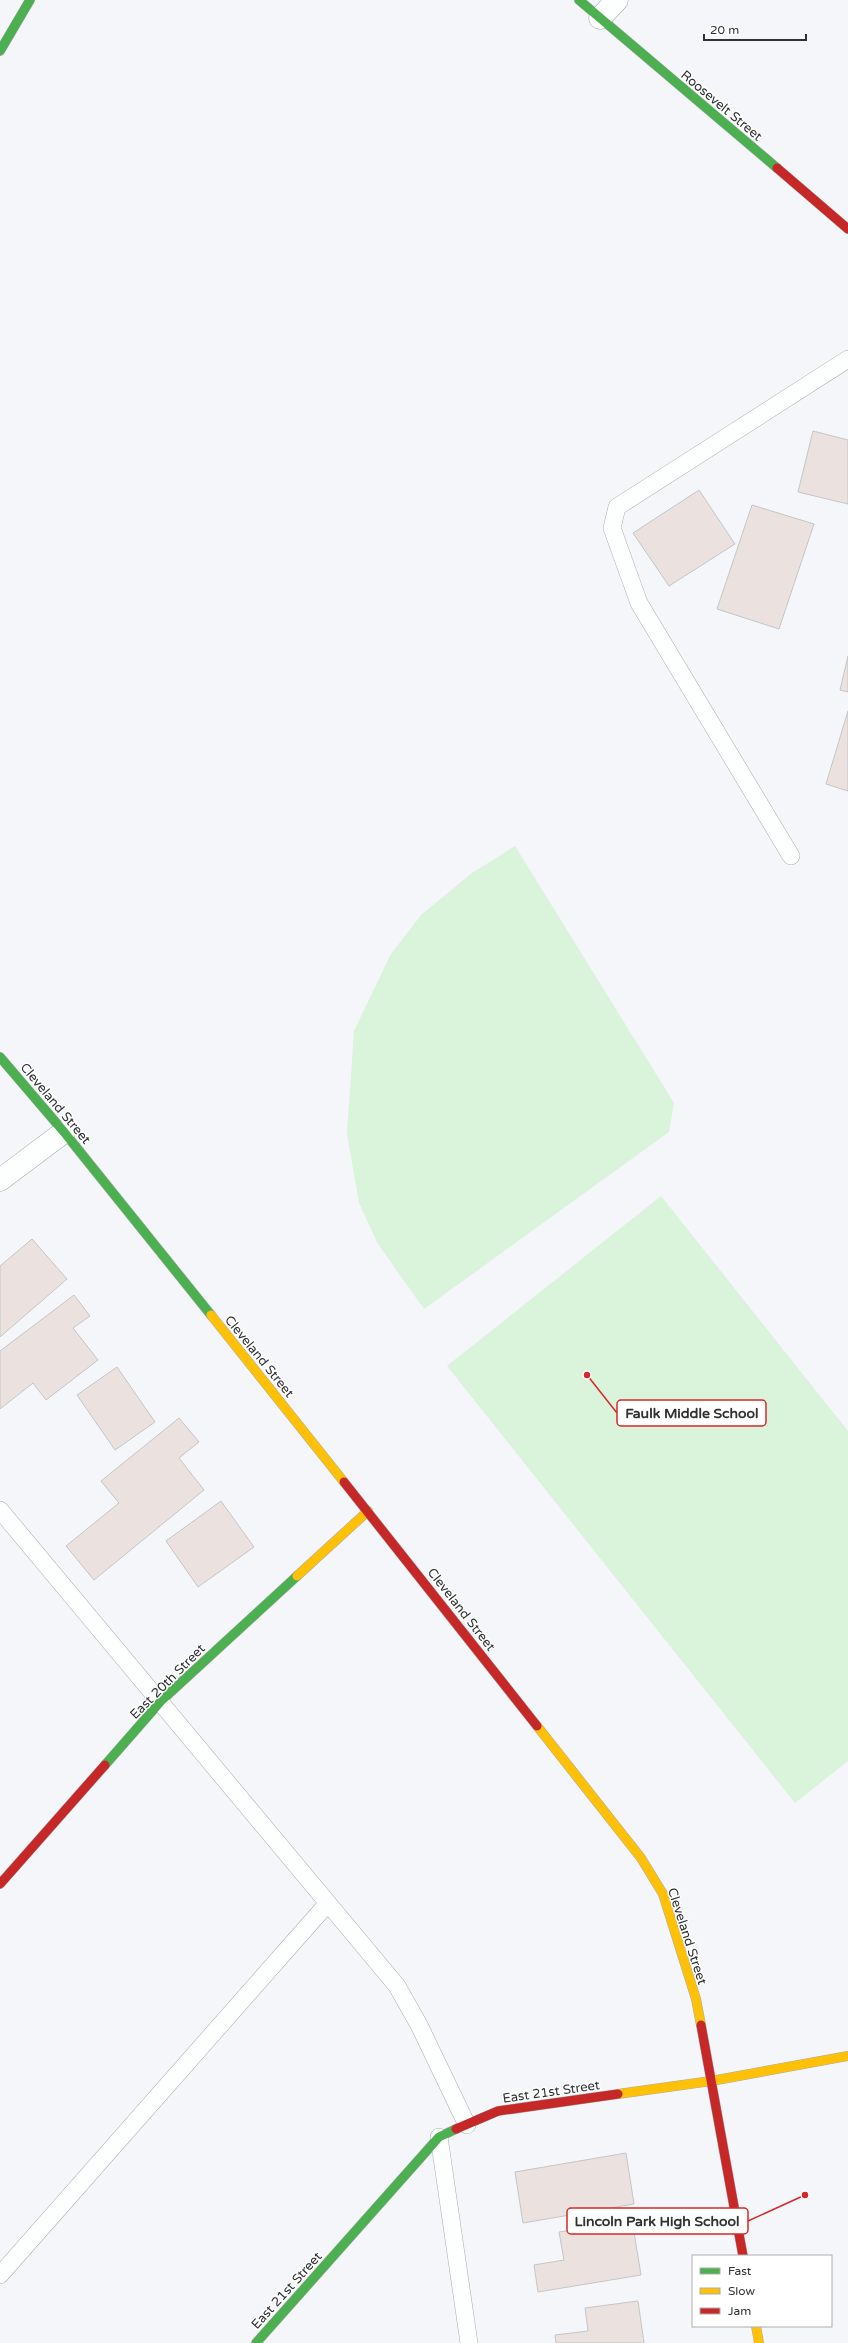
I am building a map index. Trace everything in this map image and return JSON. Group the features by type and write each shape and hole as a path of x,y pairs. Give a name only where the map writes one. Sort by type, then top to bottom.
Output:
{"street":[{"path":"0,51 30,0"},
{"name":"Roosevelt Street","path":"580,0 848,228"},
{"path":"600,18 617,0"},
{"name":"Cleveland Street","path":"0,1057 64,1132 368,1511 641,1858 663,1894 696,1999 743,2255"},
{"path":"0,1180 64,1132"},
{"name":"East 20th Street","path":"0,1884 161,1701 368,1511"},
{"name":"East 21st Street","path":"256,2343 439,2138 498,2111 711,2081 848,2056"},
{"path":"756,2327 759,2343"}],"lane":[{"path":"791,856 639,603 612,528 618,507 848,359"},
{"path":"1,1513 161,1701 397,1986 419,2025 467,2125"},
{"path":"0,2275 328,1903"},
{"path":"439,2138 469,2343"}],"green space":[{"path":"515,846 674,1103 669,1132 424,1309 378,1244 359,1203 347,1134 354,1031 391,954 421,915 472,873"},
{"path":"661,1196 848,1431 848,1761 795,1803 447,1366"}],"building":[{"path":"813,431 848,440 848,504 798,492"},
{"path":"699,490 735,544 669,586 633,533"},
{"path":"752,505 814,524 779,629 717,609"},
{"path":"848,656 848,692 840,690"},
{"path":"848,711 848,791 826,784"},
{"path":"32,1239 67,1279 0,1337 0,1266"},
{"path":"74,1295 90,1316 73,1328 98,1360 46,1400 33,1383 0,1409 0,1351"},
{"path":"117,1367 155,1422 115,1450 77,1395"},
{"path":"179,1418 199,1442 179,1458 204,1490 94,1580 66,1546 119,1503 101,1481"},
{"path":"221,1501 254,1547 198,1587 166,1541"},
{"path":"626,2153 634,2204 523,2223 515,2172"},
{"path":"632,2220 641,2275 538,2292 534,2265 564,2260 559,2232"},
{"path":"638,2301 644,2343 556,2343 555,2335 588,2331 585,2308"}],"traffic: fast":[{"path":"0,51 30,0"},
{"path":"579,0 777,168"},
{"path":"0,1057 64,1132 211,1315"},
{"path":"105,1765 161,1701 297,1576"},
{"path":"256,2343 439,2137 456,2129"}],"traffic: slow":[{"path":"211,1315 344,1482"},
{"path":"297,1576 368,1511"},
{"path":"537,1726 641,1858 663,1894 696,1999 701,2025"},
{"path":"618,2094 711,2081 848,2056"},
{"path":"756,2327 759,2343"}],"traffic: jam":[{"path":"777,168 848,229"},
{"path":"344,1482 537,1726"},
{"path":"0,1884 105,1765"},
{"path":"701,2025 743,2255"},
{"path":"456,2129 498,2111 618,2094"}],"place":[{"name":"Faulk Middle School","path":"587,1375"},
{"name":"Lincoln Park High School","path":"805,2195"}]}
